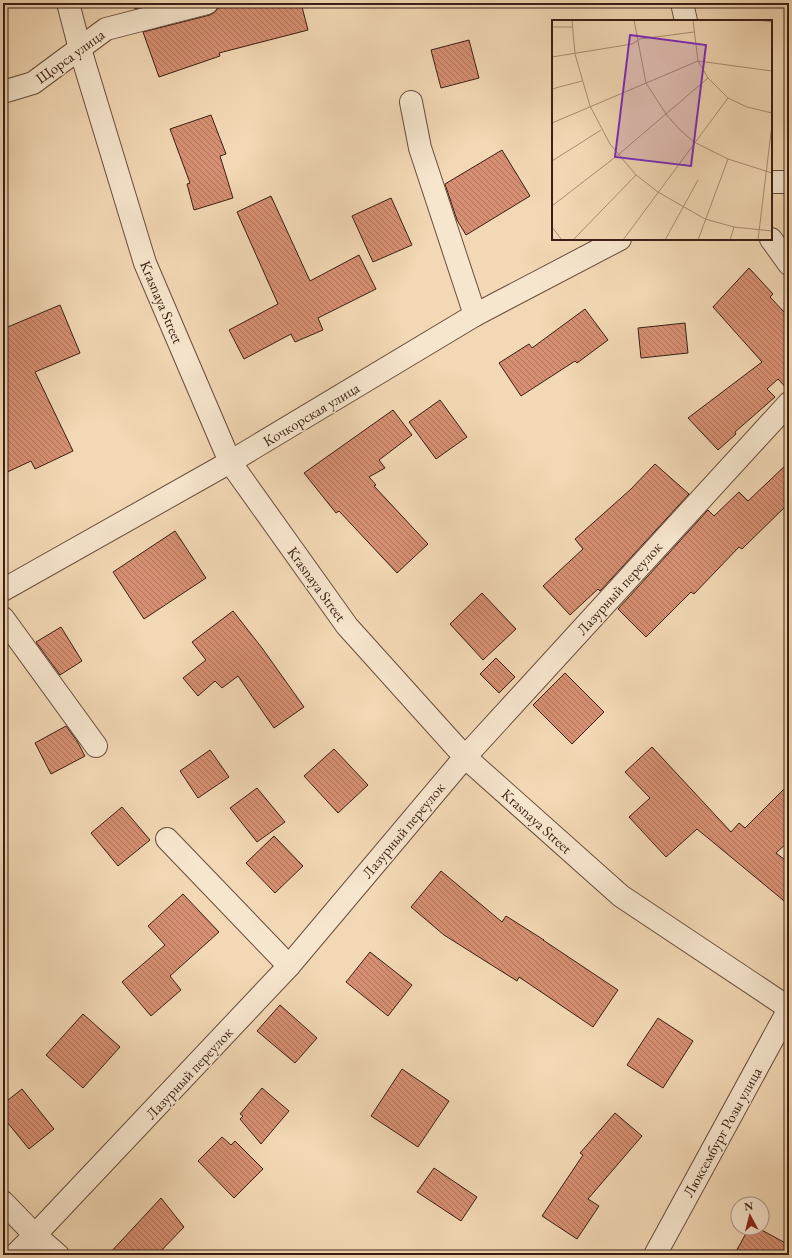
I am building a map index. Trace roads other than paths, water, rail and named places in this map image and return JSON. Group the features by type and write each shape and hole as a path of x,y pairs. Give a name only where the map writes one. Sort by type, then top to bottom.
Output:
{"street":[{"name":"Krasnaya Street","path":"68,3 80,49 145,263 230,462 347,626 465,757 621,896 789,1008"},
{"name":"Щорса улица","path":"3,92 33,84 106,29 207,3"},
{"path":"682,3 686,20"},
{"path":"411,102 420,148 475,315"},
{"path":"772,182 789,182"},
{"name":"Кочкорская улица","path":"3,590 230,462 475,315 618,240"},
{"path":"771,240 789,264"},
{"name":"Лазурный переулок","path":"15,1255 36,1235 289,966 465,757 789,403"},
{"path":"3,618 96,746"},
{"path":"167,839 289,966"},
{"name":"Люксембург Розы улица","path":"655,1255 789,1008"},
{"path":"3,1202 58,1255"}]}
